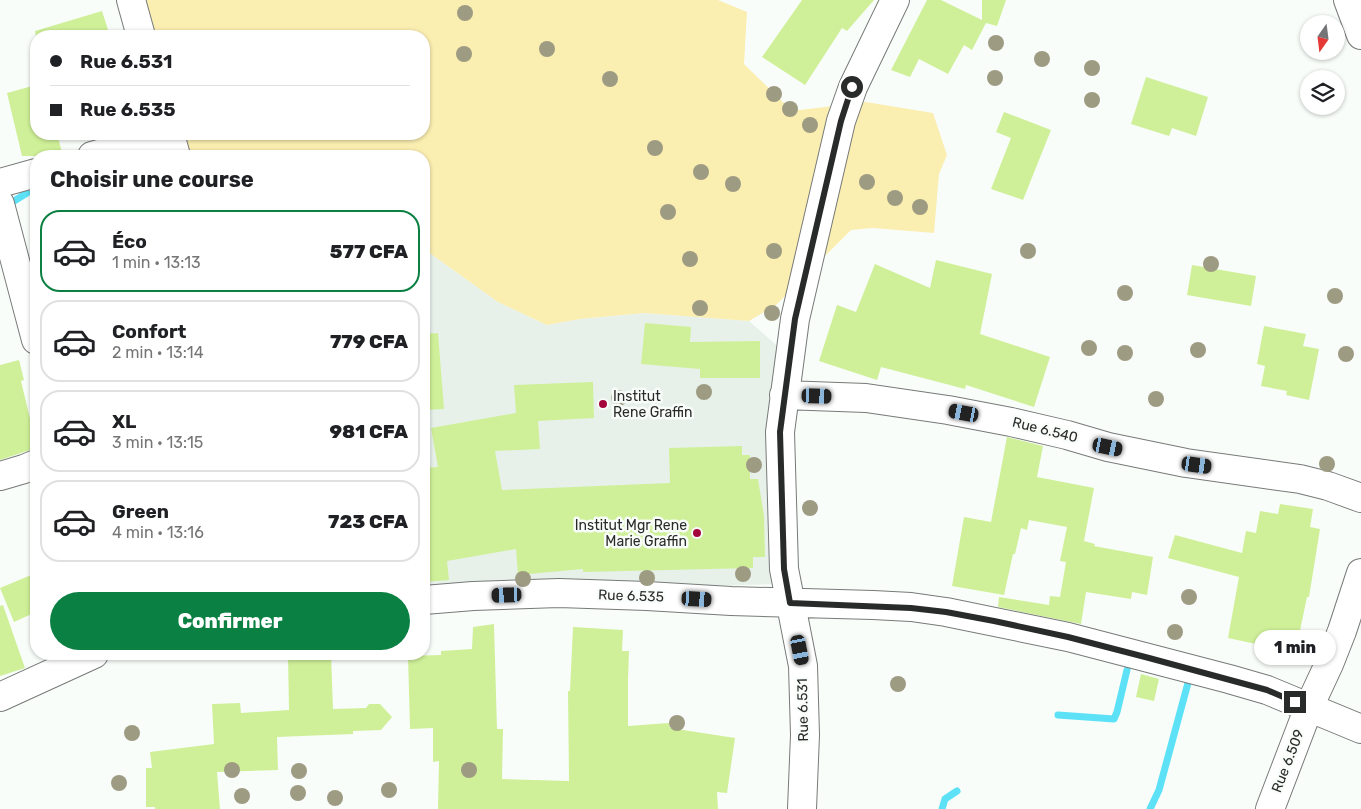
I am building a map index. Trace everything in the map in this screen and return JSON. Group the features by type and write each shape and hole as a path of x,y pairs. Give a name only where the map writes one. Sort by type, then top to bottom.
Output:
{"street":[{"path":"131,0 139,30"},
{"name":"Rue 6.531","path":"802,809 803,666 784,569 782,534 780,432 784,395 795,319 841,121 852,87 894,0"},
{"path":"1348,0 1361,35"},
{"path":"113,150 149,140"},
{"path":"0,183 30,175"},
{"path":"0,204 30,317"},
{"name":"Rue 6.540","path":"784,395 866,398 948,410 1067,434 1108,447 1186,463 1300,479 1328,486 1361,498"},
{"path":"0,476 30,466"},
{"name":"Rue 6.509","path":"1270,809 1309,707 1342,631 1361,573"},
{"name":"Rue 6.535","path":"430,600 559,593 911,608 946,612 1068,637 1229,679 1267,690 1361,729"},
{"path":"0,697 80,660"}],"shaded area":[{"path":"143,0 718,0 747,12 744,64 790,109 800,110 866,102 933,113 947,155 939,174 934,233 873,228 851,230 776,305 749,321 644,313 580,319 547,325 498,302 430,253 430,150 185,150 183,140 430,140 430,30 151,30"},
{"name":"Institut Rene Graffin","path":"430,253 498,302 547,325 580,319 644,313 749,321 790,357 779,584 430,593"}],"building":[{"path":"802,0 874,0 847,31 842,28 805,85 762,57"},
{"path":"927,0 941,0 982,20 982,0 1006,0 997,26 986,23 972,50 964,45 948,74 919,59 910,77 891,70"},
{"path":"102,11 108,30 38,30"},
{"path":"1146,77 1208,97 1196,136 1172,128 1169,136 1131,124"},
{"path":"30,87 30,140 59,140 61,150 30,150 30,156 22,156 7,93"},
{"path":"1004,112 1051,130 1023,200 991,189 1011,138 996,132"},
{"path":"936,260 992,274 980,334 1050,357 1034,407 966,385 965,389 881,367 877,380 819,361 837,305 856,312 875,264 930,288"},
{"path":"1192,265 1256,276 1251,306 1187,295"},
{"path":"645,323 691,327 690,342 760,341 760,378 700,378 700,369 641,364"},
{"path":"1264,326 1306,334 1303,346 1319,349 1309,400 1286,395 1287,391 1261,386 1265,366 1257,364"},
{"path":"438,333 444,409 430,410 430,334"},
{"path":"19,360 24,380 21,381 30,419 30,450 0,460 0,365"},
{"path":"593,382 594,418 538,421 540,449 495,451 502,490 670,483 669,448 742,446 742,455 750,455 750,479 758,479 764,516 765,557 753,557 753,568 583,572 583,569 518,575 516,549 447,561 449,580 430,582 430,468 438,467 431,428 516,413 514,385"},
{"path":"1007,437 1043,446 1037,477 1094,488 1084,541 1095,544 1094,546 1153,557 1147,595 1132,592 1131,599 1086,592 1081,624 998,607 999,597 1049,605 1050,596 1060,597 1066,562 1060,561 1067,527 1029,520 1027,530 1021,528 1004,595 952,586 964,517 991,522"},
{"path":"1280,504 1313,509 1310,527 1320,529 1309,597 1307,597 1298,640 1273,635 1270,647 1228,638 1239,577 1168,558 1175,535 1242,553 1246,531 1256,533 1260,511 1278,514"},
{"path":"30,576 30,615 14,622 0,588"},
{"path":"3,605 25,668 0,676 0,606"},
{"path":"494,624 497,729 503,729 502,779 569,781 568,691 570,691 573,627 623,630 622,651 629,651 628,726 669,723 670,728 735,738 727,793 717,792 718,809 438,809 439,761 433,762 433,728 410,729 408,660 430,660 430,655 441,655 441,651 472,649 473,627"},
{"path":"288,660 331,660 333,709 366,708 369,704 380,704 392,717 381,730 353,731 353,734 277,737 278,770 217,772 220,809 155,809 155,807 146,807 146,768 152,768 150,752 214,744 212,704 240,703 241,713 289,710"},
{"path":"1141,674 1159,679 1154,701 1136,697"}],"waterway":[{"path":"6,206 27,193"},
{"path":"1058,715 1114,719 1127,670"},
{"path":"1150,809 1159,790 1188,683"},
{"path":"942,809 945,799 957,791"}],"place":[{"name":"Institut Rene Graffin","path":"603,404"},
{"name":"Institut Mgr Rene Marie Graffin","path":"697,533"}],"route":[{"path":"852,87 841,121 795,319 780,432 784,569 790,603 911,608 994,621 1068,637 1229,679 1267,690 1295,702"}]}
